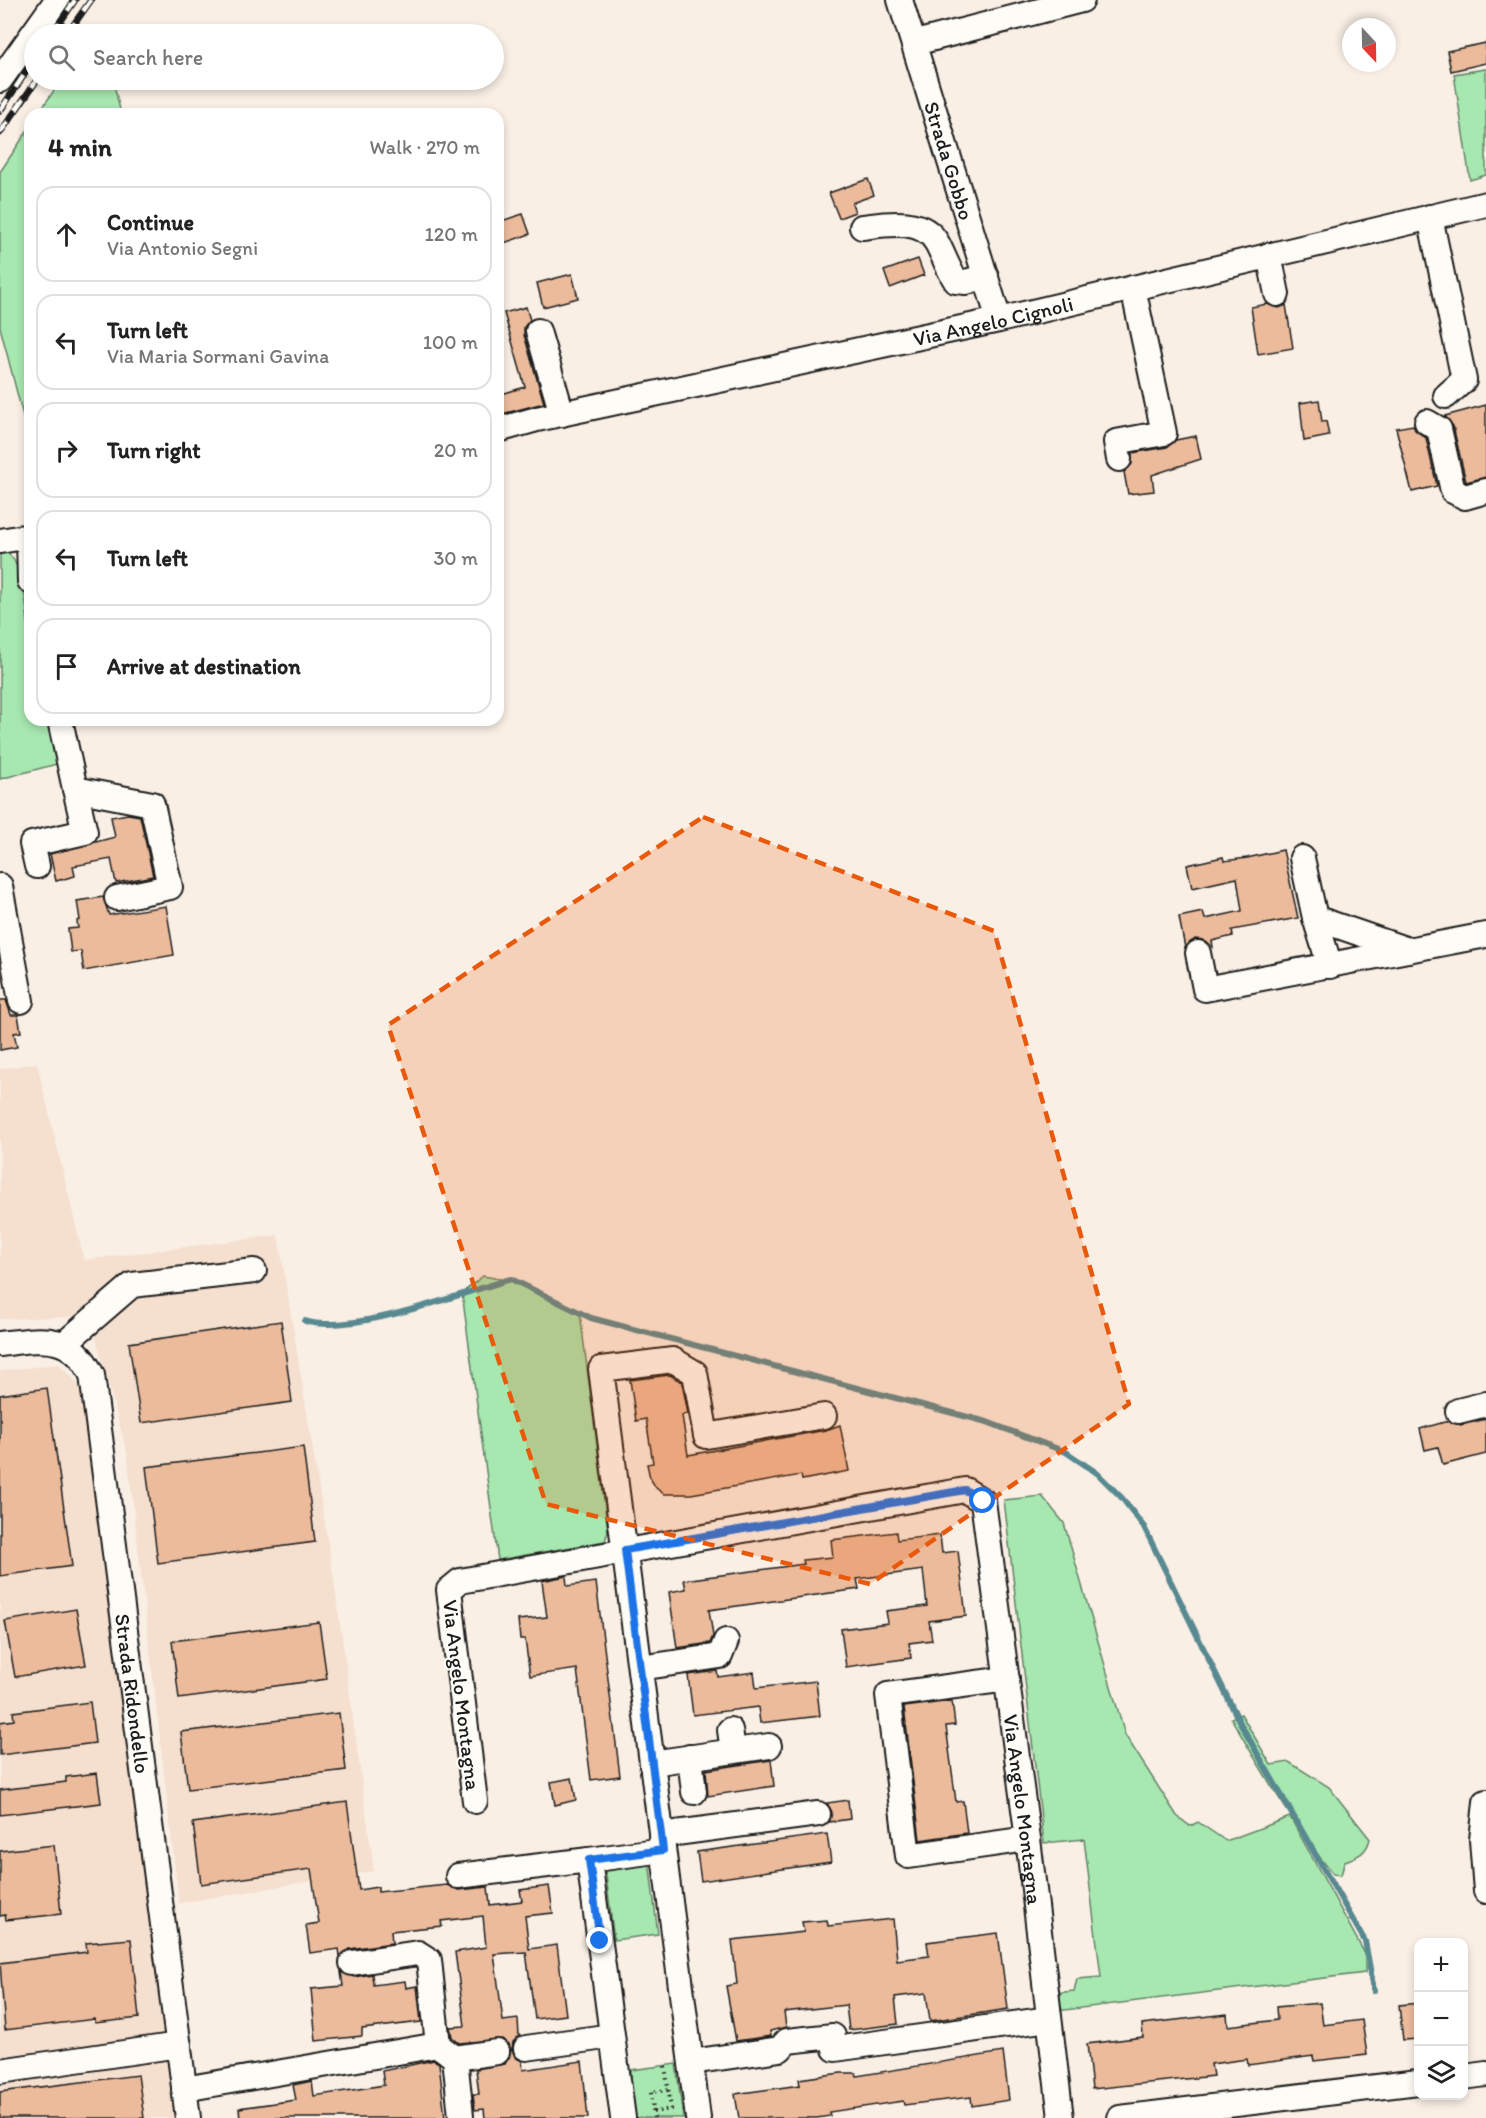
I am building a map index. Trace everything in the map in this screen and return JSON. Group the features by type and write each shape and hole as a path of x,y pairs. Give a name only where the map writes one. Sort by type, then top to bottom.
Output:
{"street":[{"path":"40,24 57,0"},
{"name":"Strada Gobbo","path":"900,0 999,320"},
{"path":"915,44 1082,0"},
{"path":"0,80 24,46"},
{"name":"Via Angelo Cignoli","path":"504,428 999,320 1486,204"},
{"path":"1430,217 1464,380 1446,396"},
{"path":"862,227 895,224 918,228 930,233 937,242 956,281 966,282 986,276"},
{"path":"1269,255 1277,294"},
{"path":"1119,459 1116,442 1164,433 1133,288"},
{"path":"537,331 562,414"},
{"path":"1427,422 1439,429 1453,490 1465,497 1486,491"},
{"path":"0,542 24,537"},
{"path":"38,866 32,844 85,831 61,726"},
{"path":"75,789 152,804 170,887 117,898"},
{"path":"1302,858 1315,918 1330,966"},
{"path":"0,886 21,1001"},
{"path":"1315,918 1410,951"},
{"path":"1198,953 1205,989 1486,935"},
{"path":"0,1344 38,1339 65,1343 132,1285 254,1271"},
{"name":"Strada Ridondello","path":"65,1343 85,1360 96,1392 188,2118"},
{"path":"698,2118 601,1369 674,1360 695,1373 706,1436 824,1416"},
{"path":"1458,1411 1486,1404"},
{"name":"Via Angelo Montagna","path":"475,1801 449,1590 460,1581 965,1490 983,1501 1028,1839 1061,2118"},
{"path":"640,1668 720,1656 726,1641"},
{"path":"1007,1678 888,1695 908,1856 1028,1839"},
{"path":"652,1763 690,1758 731,1741 769,1746"},
{"path":"690,1758 694,1792"},
{"path":"1486,1802 1482,1840 1486,1891"},
{"path":"459,1876 589,1860 662,1843 813,1821"},
{"path":"589,1860 623,2118"},
{"path":"352,1963 418,1953 429,1960 461,2116"},
{"path":"691,2062 780,2049 787,2041 833,2036 835,2049 1049,2019"},
{"path":"526,2048 612,2036"},
{"path":"0,2071 179,2045"},
{"path":"184,2089 447,2052 496,2052"},
{"path":"1468,2076 1486,2074"},
{"path":"1120,2118 1414,2083"}],"path":[{"path":"653,2112 671,2109 665,2066"},
{"path":"654,2118 651,2092 668,2090"}],"highlighted area":[{"path":"703,817 994,931 1129,1404 870,1584 546,1504 388,1025"}],"shaded area":[{"path":"37,1063 84,1260 278,1235 335,1587 374,1871 179,1903 127,1452 90,1316 0,1319 0,1069"},
{"path":"59,1364 80,1386 176,2118 0,2118 0,1371"}],"green space":[{"path":"1486,69 1486,175 1470,180 1454,74"},
{"path":"54,90 115,90 120,108 42,108"},
{"path":"24,136 24,420 0,327 0,172"},
{"path":"7,552 16,564 24,594 24,726 49,726 57,764 0,779 0,554"},
{"path":"483,1276 512,1281 580,1313 608,1531 605,1541 498,1560 462,1293"},
{"path":"1042,1496 1064,1523 1125,1735 1177,1816 1190,1826 1198,1822 1226,1841 1290,1817 1365,1954 1365,1973 1057,2011 1055,1993 1074,1991 1077,1979 1101,1977 1084,1839 1044,1843 1004,1500"},
{"path":"1241,1714 1271,1765 1289,1762 1329,1787 1370,1839 1364,1851 1345,1861 1341,1875 1333,1874 1319,1856 1267,1778 1231,1718"},
{"path":"649,1861 658,1934 614,1940 605,1867"},
{"path":"676,2064 683,2118 632,2118 631,2070"}],"building":[{"path":"1486,43 1486,63 1451,71 1447,51"},
{"path":"868,179 874,195 852,203 855,212 839,218 829,193"},
{"path":"523,214 530,234 504,243 504,220"},
{"path":"918,259 924,275 890,288 884,271"},
{"path":"572,274 578,298 543,307 537,283"},
{"path":"1267,304 1279,308 1286,305 1293,348 1258,354 1251,307"},
{"path":"526,307 530,320 524,327 524,335 544,403 504,413 504,393 525,387 504,313"},
{"path":"1319,400 1322,422 1326,421 1329,436 1304,441 1300,403"},
{"path":"1486,405 1486,477 1466,482 1453,426 1445,416"},
{"path":"1413,425 1415,430 1426,438 1437,486 1412,492 1396,428"},
{"path":"1196,436 1201,459 1152,475 1154,491 1128,494 1124,472 1132,464 1132,453 1167,447 1176,440"},
{"path":"128,814 140,816 153,876 116,883 111,859 73,866 75,876 56,881 50,854 115,837 111,817"},
{"path":"1283,850 1298,918 1232,930 1233,936 1212,941 1213,947 1203,940 1195,939 1185,948 1179,917 1203,912 1205,919 1242,911 1237,878 1192,888 1187,865 1223,857 1224,861 1247,858"},
{"path":"103,897 109,915 166,906 174,955 84,971 81,951 71,952 68,929 78,928 77,921 80,920 77,901"},
{"path":"0,1000 6,1000 11,1015 18,1015 21,1032 14,1033 17,1047 0,1050"},
{"path":"281,1321 292,1402 141,1423 129,1343"},
{"path":"670,1375 682,1382 688,1414 682,1415 688,1455 826,1430 840,1425 849,1471 802,1480 801,1475 691,1494 664,1494 656,1488 650,1478 647,1464 653,1463 646,1419 636,1421 630,1380"},
{"path":"47,1388 72,1566 0,1576 0,1395"},
{"path":"1486,1419 1486,1454 1443,1465 1438,1447 1425,1450 1420,1429 1448,1421 1461,1425"},
{"path":"303,1447 315,1542 158,1563 146,1467"},
{"path":"896,1532 897,1540 940,1535 942,1553 958,1551 966,1616 929,1621 932,1640 909,1643 911,1658 846,1667 841,1629 888,1623 886,1611 927,1606 923,1570 857,1579 859,1589 709,1610 713,1636 710,1643 677,1648 669,1592 686,1589 684,1580 804,1564 803,1560 833,1557 831,1540"},
{"path":"566,1576 567,1586 596,1582 620,1776 591,1780 577,1669 530,1676 525,1639 520,1639 518,1620 547,1617 542,1581"},
{"path":"76,1609 86,1665 15,1677 5,1621"},
{"path":"319,1622 327,1679 179,1699 172,1641"},
{"path":"717,1671 718,1677 754,1672 756,1688 816,1681 820,1716 760,1723 758,1707 693,1715 688,1675"},
{"path":"952,1701 955,1725 946,1726 956,1802 963,1801 967,1833 920,1840 904,1707"},
{"path":"90,1702 95,1743 0,1755 0,1722 14,1720 13,1712"},
{"path":"339,1713 346,1770 188,1789 181,1732"},
{"path":"771,1760 774,1786 708,1796 706,1770"},
{"path":"97,1773 101,1803 0,1815 0,1790 66,1782 66,1777"},
{"path":"572,1778 576,1800 555,1805 551,1782"},
{"path":"848,1800 850,1819 829,1822 832,1812 827,1803"},
{"path":"347,1802 359,1890 378,1887 378,1892 447,1885 459,1890 488,1887 490,1905 522,1901 520,1890 549,1886 553,1913 525,1916 529,1949 557,1945 566,2015 535,2019 526,1952 494,1954 503,2021 518,2019 519,2036 513,2042 512,2049 515,2057 522,2061 523,2070 582,2061 588,2118 485,2118 484,2109 475,2110 473,2094 479,2094 476,2069 505,2064 511,2051 509,2044 502,2039 459,2043 452,2037 450,2027 465,2026 455,1952 486,1947 483,1916 441,1921 442,1926 391,1931 392,1943 350,1949 340,1956 339,1949 310,1953 306,1925 319,1923 311,1869 201,1884 193,1823"},
{"path":"827,1834 831,1862 701,1881 697,1852"},
{"path":"54,1845 61,1914 6,1920 5,1915 0,1916 0,1851"},
{"path":"893,1919 897,1960 929,1956 927,1942 998,1933 1008,2009 930,2021 926,1993 895,1997 898,2024 849,2030 846,2005 784,2012 786,2027 770,2031 771,2036 736,2041 726,1986 737,1984 732,1940 804,1932 802,1922 827,1920 828,1926"},
{"path":"131,1939 139,2018 95,2023 95,2019 5,2030 0,1963 87,1952 86,1943"},
{"path":"341,1972 354,1977 372,1974 373,1985 405,1981 406,1988 417,1986 421,2022 362,2029 362,2036 316,2041 311,1989 343,1986"},
{"path":"1320,2003 1323,2025 1362,2020 1367,2055 1314,2061 1313,2056 1248,2065 1247,2059 1211,2064 1213,2076 1092,2089 1087,2044 1143,2037 1142,2024 1227,2014 1228,2026 1277,2020 1276,2007"},
{"path":"1414,2004 1414,2039 1403,2040 1399,2005"},
{"path":"1003,2052 1009,2100 972,2106 971,2097 904,2105 903,2101 829,2112 830,2116 817,2118 739,2118 735,2094 800,2085 799,2079 841,2073 856,2073 857,2076"},
{"path":"434,2060 439,2063 445,2118 240,2118 239,2108 296,2100 293,2085 312,2081 314,2096 384,2085 382,2071"},
{"path":"138,2075 144,2118 0,2118 0,2092"}],"waterway":[{"path":"305,1321 325,1324 350,1323 378,1318 511,1279 591,1318 987,1422 1066,1452 1097,1473 1122,1498 1144,1527 1240,1723 1365,1941 1374,1991"}],"railway":[{"path":"59,24 75,0"},
{"path":"74,24 91,0"},
{"path":"0,111 24,75"},
{"path":"0,133 30,90"}],"route":[{"path":"600,1941 589,1860 663,1850 625,1550 965,1490 983,1501"}]}
